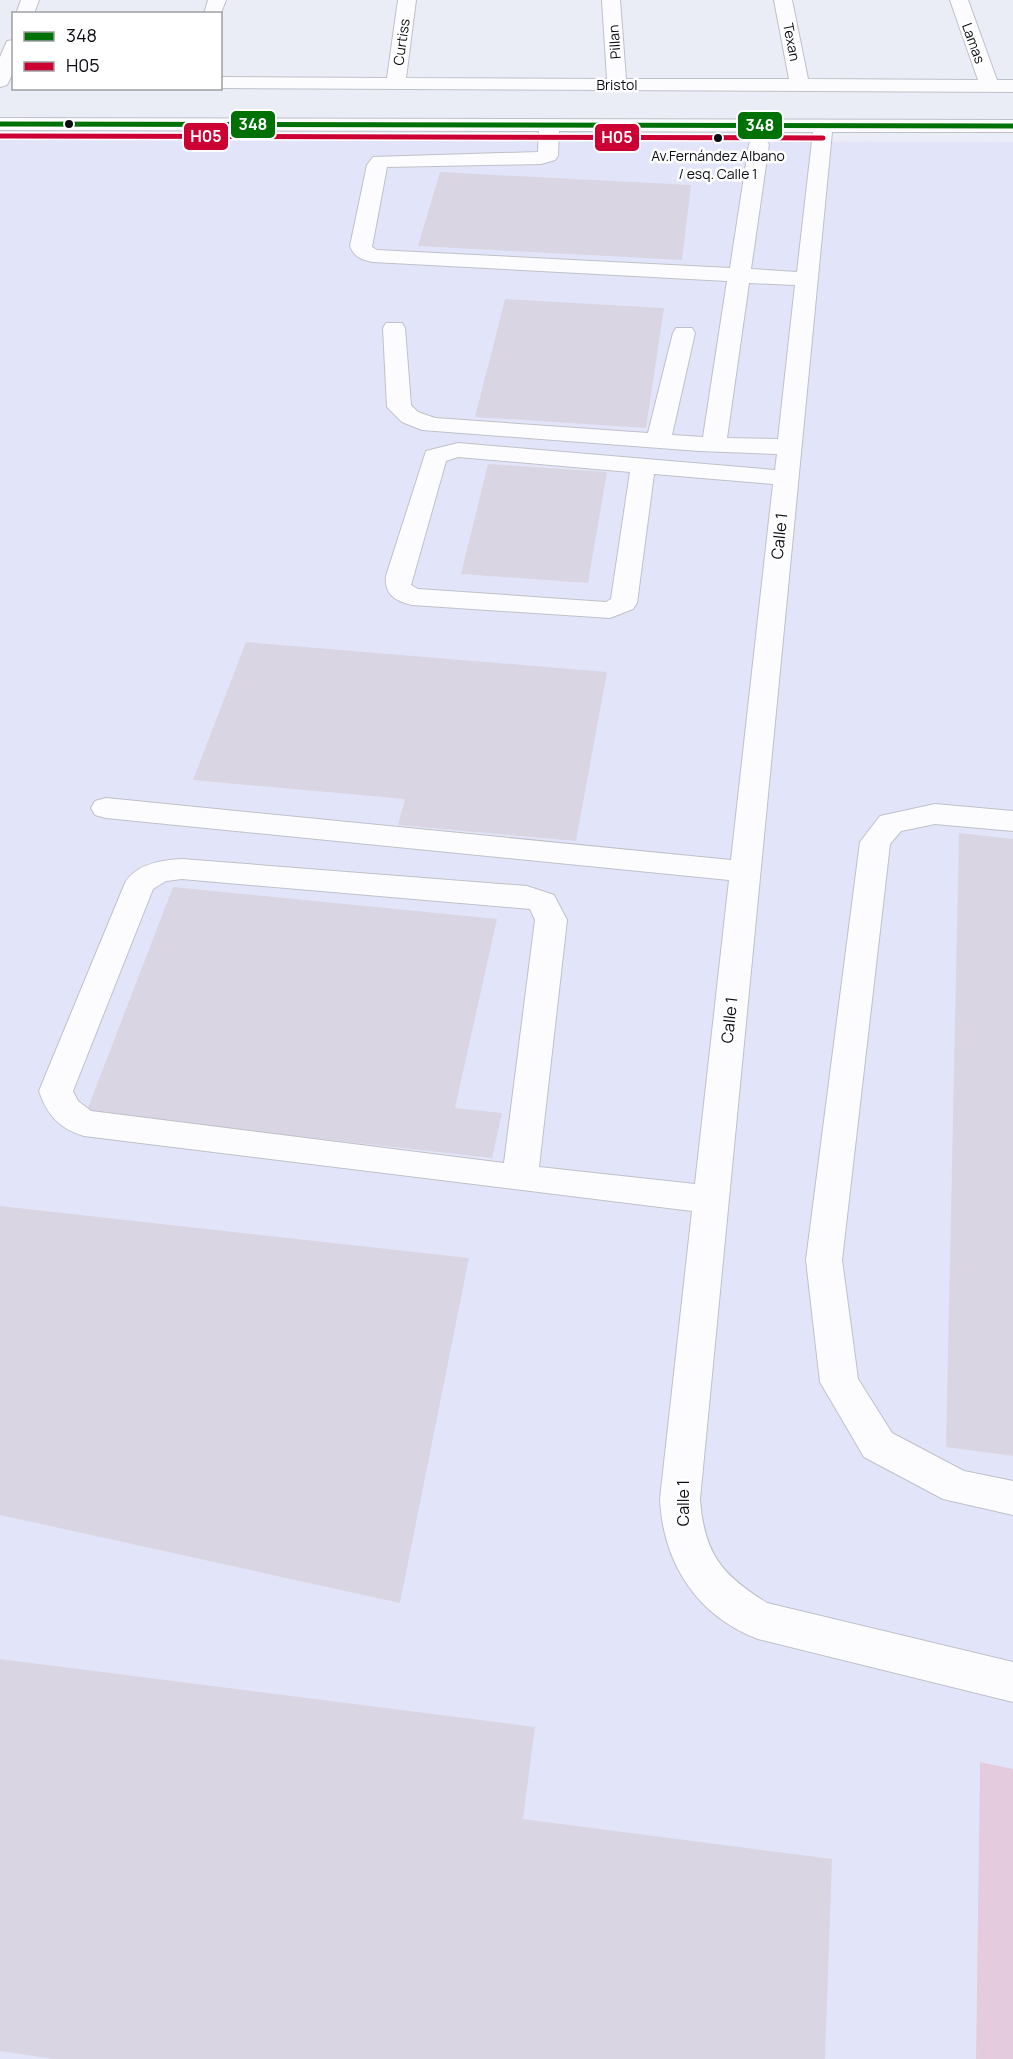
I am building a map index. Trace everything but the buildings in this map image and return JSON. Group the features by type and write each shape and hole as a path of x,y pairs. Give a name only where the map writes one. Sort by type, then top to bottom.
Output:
{"street":[{"name":"Curtiss","path":"396,84 407,0"},
{"name":"Pillan","path":"611,0 617,84"},
{"name":"Texan","path":"783,0 800,85"},
{"name":"Lamas","path":"959,0 990,86"},
{"path":"0,82 12,50"},
{"name":"Bristol","path":"222,83 1013,86"},
{"path":"0,124 1013,126"},
{"path":"549,126 548,156 541,158 380,161 377,165 361,246 363,251 373,256 807,279"},
{"name":"Calle 1","path":"823,126 744,870 680,1499 680,1524 687,1550 700,1573 725,1601 758,1620 1013,1682"},
{"path":"714,445 759,144"},
{"path":"394,328 399,407 410,417 431,425 714,445 786,462"},
{"path":"658,441 684,333"},
{"path":"643,466 624,603 610,610 412,597 399,588 399,576 435,456 458,450 643,466 786,462"},
{"path":"106,808 640,863 744,870"},
{"path":"1013,821 935,814 891,823 875,842 824,1260 840,1382 878,1446 957,1487 1013,1498"},
{"path":"520,1178 551,920 543,902 527,897 182,869 165,870 140,883 56,1091 60,1106 66,1114 84,1124 520,1178 711,1199"}],"shaded area":[{"path":"0,140 1013,142 1013,1769 980,1762 976,2059 0,2059"},
{"path":"980,1762 1013,1769 1013,2059 976,2059"}],"transit line":[{"name":"348","path":"0,124 1013,126"},
{"name":"H05","path":"0,136 823,138"}],"place":[{"name":"Av.Fernández Albano / esq. Calle 1","path":"718,138"}]}
